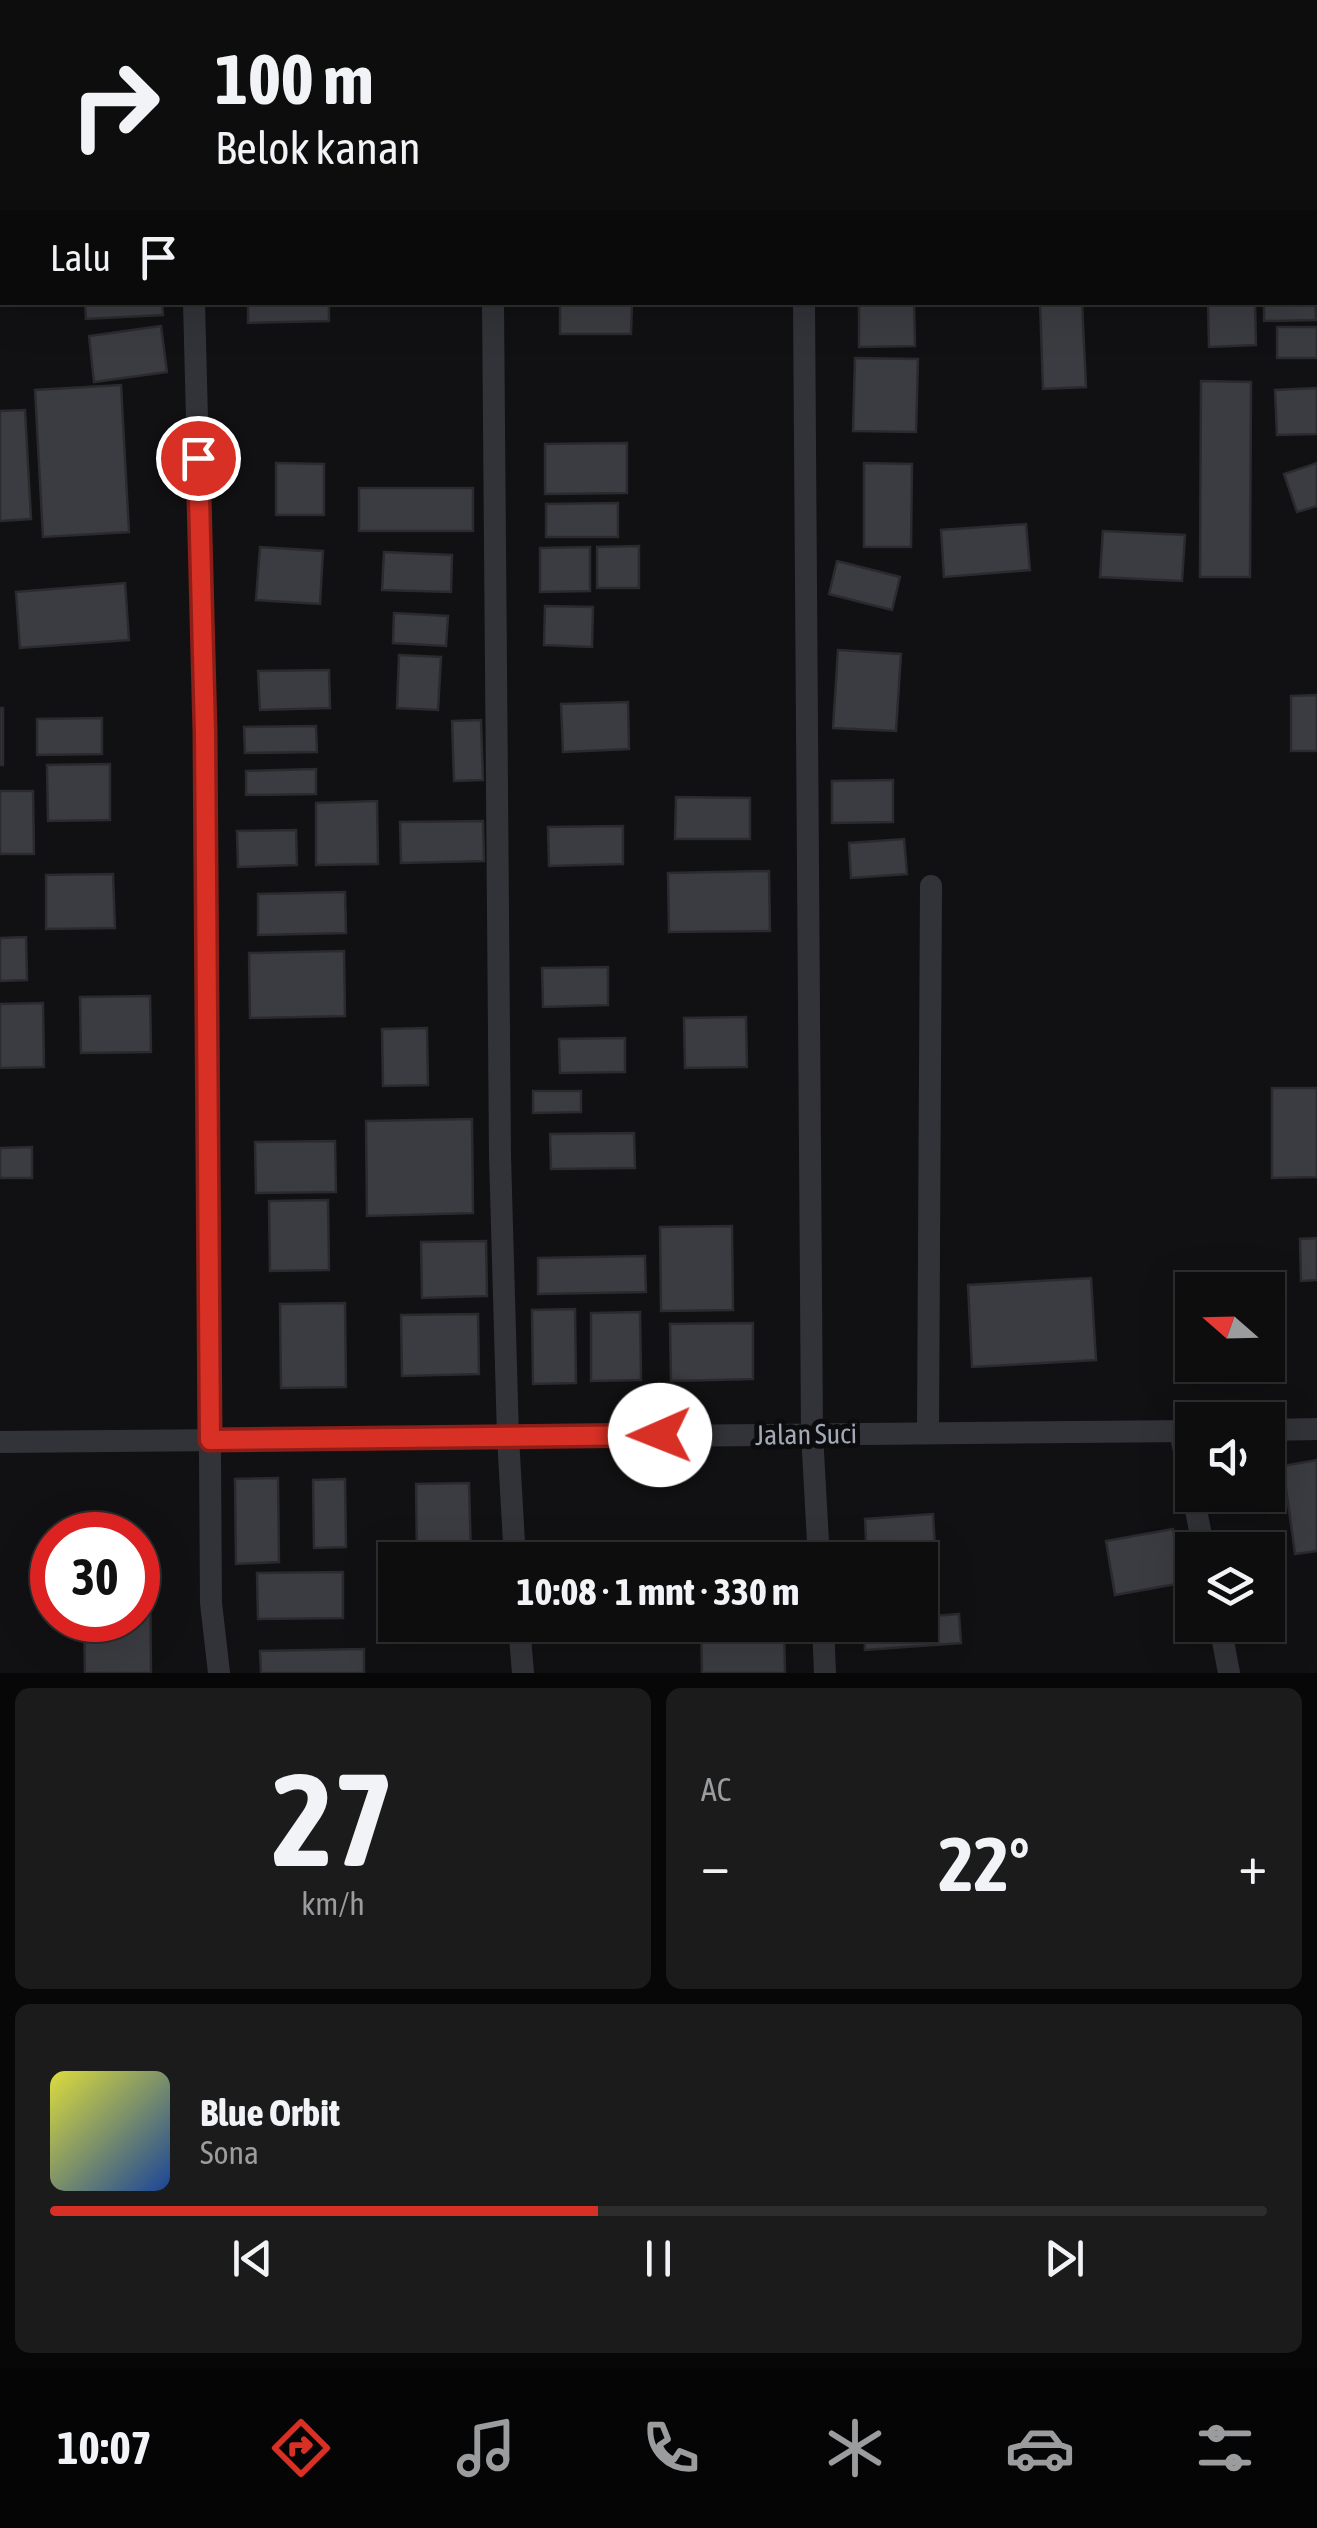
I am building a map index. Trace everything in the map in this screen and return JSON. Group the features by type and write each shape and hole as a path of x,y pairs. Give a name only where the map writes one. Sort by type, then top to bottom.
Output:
{"street":[{"path":"194,305 205,732 212,1603 219,1673"},
{"path":"493,305 500,1156 514,1542"},
{"path":"804,305 812,1434 818,1542"},
{"path":"928,1432 931,886"},
{"path":"1285,1430 1317,1429"},
{"name":"Jalan Suci","path":"0,1442 1175,1431"},
{"path":"521,1642 522,1673"},
{"path":"824,1642 826,1673"},
{"path":"1223,1642 1229,1673"}],"building":[{"path":"85,305 162,305 163,315 86,319"},
{"path":"248,305 329,305 329,321 248,323"},
{"path":"560,305 632,305 631,334 560,334"},
{"path":"859,305 914,305 915,346 859,347"},
{"path":"1040,305 1082,305 1086,387 1043,389"},
{"path":"1208,305 1255,305 1256,345 1209,347"},
{"path":"1264,305 1315,305 1316,320 1264,321"},
{"path":"161,326 167,372 94,382 89,336"},
{"path":"1277,327 1317,327 1317,358 1277,358"},
{"path":"855,358 918,359 916,432 853,431"},
{"path":"1201,381 1251,382 1250,577 1200,577"},
{"path":"121,385 129,532 43,537 35,390"},
{"path":"1317,388 1317,434 1277,435 1275,390"},
{"path":"25,410 31,519 0,521 0,411"},
{"path":"627,443 627,493 545,494 545,444"},
{"path":"276,463 324,464 324,515 276,515"},
{"path":"864,463 912,464 911,547 864,547"},
{"path":"1317,463 1317,506 1297,512 1284,474"},
{"path":"359,488 473,488 473,531 359,531"},
{"path":"618,503 618,537 546,537 546,504"},
{"path":"1026,524 1030,570 944,577 941,530"},
{"path":"1103,531 1185,535 1182,581 1100,577"},
{"path":"639,546 639,588 597,588 597,547"},
{"path":"260,547 323,551 320,604 256,600"},
{"path":"590,547 590,591 540,592 540,548"},
{"path":"384,552 452,555 451,592 382,590"},
{"path":"837,561 900,577 892,610 829,594"},
{"path":"125,583 129,640 20,648 16,592"},
{"path":"545,606 593,607 592,647 544,645"},
{"path":"394,613 448,616 446,646 393,643"},
{"path":"838,650 901,654 896,731 833,728"},
{"path":"399,655 441,657 438,710 397,708"},
{"path":"329,670 330,708 260,710 258,671"},
{"path":"1317,695 1317,751 1291,751 1291,696"},
{"path":"628,702 629,749 563,752 561,704"},
{"path":"3,708 3,765 0,765"},
{"path":"102,718 102,754 37,755 37,719"},
{"path":"481,720 483,780 454,781 452,721"},
{"path":"316,726 317,752 245,753 244,727"},
{"path":"110,764 110,820 48,821 47,765"},
{"path":"316,769 316,794 246,795 246,771"},
{"path":"893,780 893,822 832,823 832,781"},
{"path":"0,791 33,791 34,854 0,854"},
{"path":"676,797 750,798 750,839 675,839"},
{"path":"377,801 378,864 316,865 316,803"},
{"path":"483,821 484,861 401,863 400,822"},
{"path":"623,826 623,864 549,866 548,827"},
{"path":"296,830 297,865 238,867 237,831"},
{"path":"904,839 907,874 851,878 849,843"},
{"path":"769,871 770,931 669,932 668,873"},
{"path":"113,874 115,928 46,929 46,875"},
{"path":"345,892 346,933 258,935 258,894"},
{"path":"26,937 27,980 0,981 0,938"},
{"path":"344,951 345,1016 250,1018 249,953"},
{"path":"608,967 608,1005 543,1007 542,968"},
{"path":"150,996 151,1052 81,1053 80,997"},
{"path":"43,1003 44,1067 0,1068 0,1004"},
{"path":"746,1017 747,1067 685,1068 684,1018"},
{"path":"427,1028 428,1085 383,1086 382,1029"},
{"path":"625,1038 625,1072 560,1073 559,1039"},
{"path":"1272,1088 1317,1088 1317,1177 1272,1178"},
{"path":"533,1091 581,1091 581,1112 533,1113"},
{"path":"472,1119 473,1213 367,1216 366,1121"},
{"path":"634,1133 635,1168 551,1169 550,1134"},
{"path":"335,1141 336,1192 256,1193 255,1142"},
{"path":"32,1147 32,1178 0,1178 0,1148"},
{"path":"328,1200 329,1270 270,1271 269,1201"},
{"path":"732,1226 733,1310 661,1311 660,1227"},
{"path":"1317,1238 1317,1280 1301,1281 1300,1239"},
{"path":"486,1241 487,1296 422,1298 421,1242"},
{"path":"645,1256 646,1292 538,1294 538,1258"},
{"path":"1091,1278 1096,1360 972,1367 968,1285"},
{"path":"345,1303 346,1387 281,1388 280,1304"},
{"path":"575,1309 576,1383 533,1384 532,1310"},
{"path":"640,1312 641,1380 591,1381 591,1313"},
{"path":"478,1314 479,1374 402,1376 401,1315"},
{"path":"753,1323 753,1379 671,1381 670,1324"},
{"path":"1317,1460 1317,1551 1295,1554 1285,1466"},
{"path":"278,1478 279,1562 236,1564 235,1479"},
{"path":"345,1479 346,1547 314,1548 313,1480"},
{"path":"469,1483 471,1542 417,1542 416,1484"},
{"path":"933,1514 935,1542 866,1542 865,1519"},
{"path":"1173,1529 1175,1584 1115,1595 1106,1541"},
{"path":"343,1572 343,1618 258,1619 257,1573"},
{"path":"959,1614 961,1643 865,1650 865,1642 938,1642 938,1616"},
{"path":"84,1642 151,1642 151,1673 85,1673"},
{"path":"701,1642 784,1642 785,1673 702,1673"},
{"path":"364,1649 364,1673 261,1673 260,1651"}],"route":[{"path":"198,458 205,732 210,1440 660,1435"}]}
